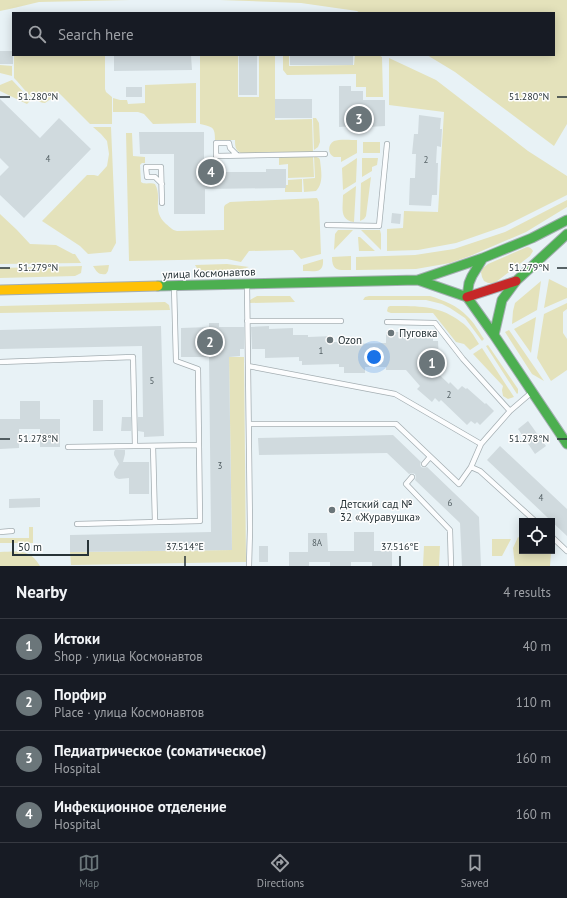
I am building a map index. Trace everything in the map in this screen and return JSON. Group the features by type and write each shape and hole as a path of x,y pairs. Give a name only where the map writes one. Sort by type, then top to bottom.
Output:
{"main road":[{"name":"улица Космонавтов","path":"0,290 418,280 483,258 539,246 567,220"},
{"path":"494,335 502,300 539,246 567,234"},
{"path":"483,258 469,283 467,297 567,444"},
{"name":"улица Космонавтов","path":"418,280 467,297"},
{"path":"467,297 516,281"}],"lane":[{"path":"237,155 230,148 229,143 216,143 216,156 325,154"},
{"path":"327,225 379,226 387,144"},
{"path":"162,184 155,177 146,177 146,167 161,166 162,184 162,203"},
{"path":"247,284 250,528 249,566"},
{"path":"76,524 200,521 198,369 176,361 174,286"},
{"path":"247,321 341,321"},
{"path":"386,322 436,323 463,359 510,411"},
{"path":"0,362 133,357 135,446"},
{"path":"248,366 395,394 481,444"},
{"path":"249,424 396,424 459,484 471,467 481,444 510,411 532,392"},
{"path":"68,446 199,445"},
{"path":"153,446 155,522"},
{"path":"424,464 430,458"},
{"path":"471,467 480,471 532,518"},
{"path":"412,477 406,484 450,530 451,566"},
{"path":"0,532 12,531"},
{"path":"555,540 567,551"}],"shaded area":[{"path":"0,0 130,0 39,2 0,11"},
{"path":"220,0 567,0 567,124 554,146 455,72 429,56 555,56 555,12 358,12 301,3"},
{"path":"14,56 105,56 105,89 106,92 112,97 112,124 90,124 59,93 45,103 40,102 28,94 14,78"},
{"path":"200,56 238,56 238,97 259,97 259,56 275,56 275,120 312,119 313,152 244,154 236,149 235,140 215,140 214,130 208,126 200,124"},
{"path":"283,56 289,56 289,66 354,65 355,56 380,56 382,57 383,97 366,97 366,87 356,87 356,74 287,75 283,70"},
{"path":"389,58 436,80 528,151 567,176 567,195 505,226 456,243 418,250 387,251 387,229 403,228 404,211 438,212 444,112 389,105"},
{"path":"0,65 12,66 12,76 0,73"},
{"path":"12,80 31,100 27,104 0,91 0,85"},
{"path":"196,83 196,123 153,124 144,114 138,112 113,112 113,98 127,100 128,104 145,103 145,85"},
{"path":"313,118 316,118 319,123 320,142 318,147 314,150"},
{"path":"93,127 111,127 116,243 111,252 88,254 80,246 42,221 87,175 98,176 107,166 109,154 107,141"},
{"path":"126,133 132,133 133,156 145,157 145,163 140,165 141,182 155,184 158,195 159,214 166,224 172,229 177,231 224,230 224,207 230,202 317,198 319,202 321,254 301,259 293,250 249,251 241,262 227,259 129,261"},
{"path":"357,140 357,153 341,162 341,157 334,157 330,154 329,149 332,142"},
{"path":"363,142 380,142 380,153 363,153"},
{"path":"313,156 314,177 288,178 288,164 279,165 279,157"},
{"path":"314,156 320,160 321,176 319,188 316,191 304,192 303,179 315,178"},
{"path":"357,158 356,182 343,190 342,168"},
{"path":"362,158 378,158 377,165 372,167 372,171 362,177"},
{"path":"371,177 366,216 360,221 361,183"},
{"path":"302,179 302,192 285,192 285,185 288,185 288,180"},
{"path":"356,186 354,222 349,221 344,216 343,195"},
{"path":"567,200 567,207 526,232 450,263 416,269 356,270 356,257 415,255 454,249 505,232"},
{"path":"0,214 30,244 56,245 75,254 81,263 0,264"},
{"path":"338,230 353,230 334,250 335,234"},
{"path":"361,230 380,230 381,250"},
{"path":"358,237 360,237 375,251 359,251"},
{"path":"527,247 533,251 530,256 496,282 488,283 484,281 481,272 488,264"},
{"path":"351,256 351,270 340,270 335,268 333,265 332,257"},
{"path":"323,259 322,267 318,271 303,271 303,265"},
{"path":"227,264 249,267 236,271 200,273 195,265"},
{"path":"109,265 106,274 98,273 93,266"},
{"path":"82,266 81,273 75,276 0,278 0,268"},
{"path":"549,279 567,288 567,298 544,308"},
{"path":"541,281 537,310 512,324 515,303"},
{"path":"257,296 290,296 295,302 249,303 250,300"},
{"path":"430,296 440,299 455,306 463,312 472,321 484,339 482,341 465,318 442,304 426,300 363,300 365,297"},
{"path":"165,302 169,305 170,310 0,313 0,306"},
{"path":"567,303 567,309 563,312 563,333 567,339 567,370 551,381 537,358 544,314"},
{"path":"388,307 418,307 436,309 445,312 464,324 479,344 470,350 464,344 456,342 433,313 391,313 387,311"},
{"path":"536,317 531,353 514,329"},
{"path":"509,330 544,381 532,374 505,332"},
{"path":"488,345 518,389 517,394 486,346"},
{"path":"482,348 514,397 508,399 503,396 503,386 473,354"},
{"path":"229,357 244,357 246,562 71,565 70,552 232,550"},
{"path":"29,527 33,527 33,543 0,543 0,538 29,538"},
{"path":"518,537 519,554 551,554 550,566 515,566 513,548"},
{"path":"492,539 511,539 502,556 492,556"},
{"path":"424,546 440,546 439,566 423,566"},
{"path":"0,552 23,552 32,556 40,566 0,566"}],"building":[{"path":"0,51 12,51 13,64 0,64"},
{"path":"114,56 191,56 192,70 114,71"},
{"path":"239,56 257,56 257,95 239,95"},
{"path":"290,56 353,56 353,65 290,65"},
{"path":"339,86 351,86 351,91 363,91 363,100 385,100 385,126 368,127 368,129 354,129 354,126 339,127"},
{"path":"126,87 142,87 142,97 126,97"},
{"path":"0,99 40,138 59,118 91,149 24,218 0,195 0,176 9,167 0,158"},
{"path":"275,99 312,99 312,118 275,118"},
{"path":"419,115 441,118 441,147 437,146 436,163 438,163 437,195 432,195 431,206 409,205 410,178 415,178 416,154 412,154 414,134 418,134"},
{"path":"139,132 204,132 204,172 266,172 266,169 286,169 286,188 205,189 205,214 174,214 174,154 140,154"},
{"path":"392,213 401,214 400,224 391,223"},
{"path":"209,323 219,323 219,327 244,327 244,349 240,349 240,356 229,357 232,550 70,552 70,535 211,532 209,357 181,357 181,328 209,327"},
{"path":"161,326 164,436 144,437 144,432 138,431 138,417 143,417 142,346 0,349 0,330"},
{"path":"269,326 269,329 293,328 293,335 308,335 308,337 333,336 333,342 348,342 348,344 386,343 386,332 433,332 433,341 438,341 439,361 424,360 449,384 450,382 458,390 462,386 466,389 467,388 494,411 480,425 477,422 475,424 471,421 467,425 441,400 439,402 435,398 432,402 417,389 420,386 406,370 386,370 386,367 365,367 365,373 344,373 344,367 339,367 339,364 302,365 302,361 299,361 299,357 265,358 265,349 252,349 251,327"},
{"path":"93,400 103,400 103,431 93,431"},
{"path":"20,401 40,401 40,419 60,419 60,447 40,447 40,429 19,429 19,448 0,449 0,419 20,419"},
{"path":"122,417 131,417 131,431 121,431"},
{"path":"528,421 546,446 535,454 518,429"},
{"path":"393,435 421,462 421,467 427,467 479,517 481,566 462,566 460,523 415,480 415,474 409,474 387,453 259,455 258,438"},
{"path":"500,446 567,509 567,536 555,525 555,518 548,518 487,460"},
{"path":"115,450 125,450 123,462 149,462 149,494 129,494 129,478 116,478 114,472 119,464 114,455"},
{"path":"40,498 40,507 9,508 9,499"},
{"path":"354,532 374,532 374,551 392,551 392,566 372,566 372,562 351,562 351,566 330,566 330,562 309,562 309,566 289,566 289,552 308,552 308,533 327,533 328,551 354,551"},
{"path":"259,546 268,546 268,562 259,562"}],"traffic: fast":[{"path":"158,286 418,280 483,258 532,238 567,220"},
{"path":"494,335 502,300 516,281 567,234"},
{"path":"467,297 469,283 483,258"},
{"path":"418,280 467,297 567,444"}],"traffic: slow":[{"path":"0,290 158,286"}],"traffic: jam":[{"path":"467,297 516,281"}],"place":[{"name":"Педиатрическое (соматическое)","path":"359,119"},
{"name":"Инфекционное отделение","path":"211,172"},
{"name":"Пуговка","path":"391,333"},
{"name":"Ozon","path":"330,340"},
{"name":"Порфир","path":"210,342"},
{"name":"Истоки","path":"432,363"},
{"name":"Детский сад № 32 «Журавушка»","path":"332,510"}]}
